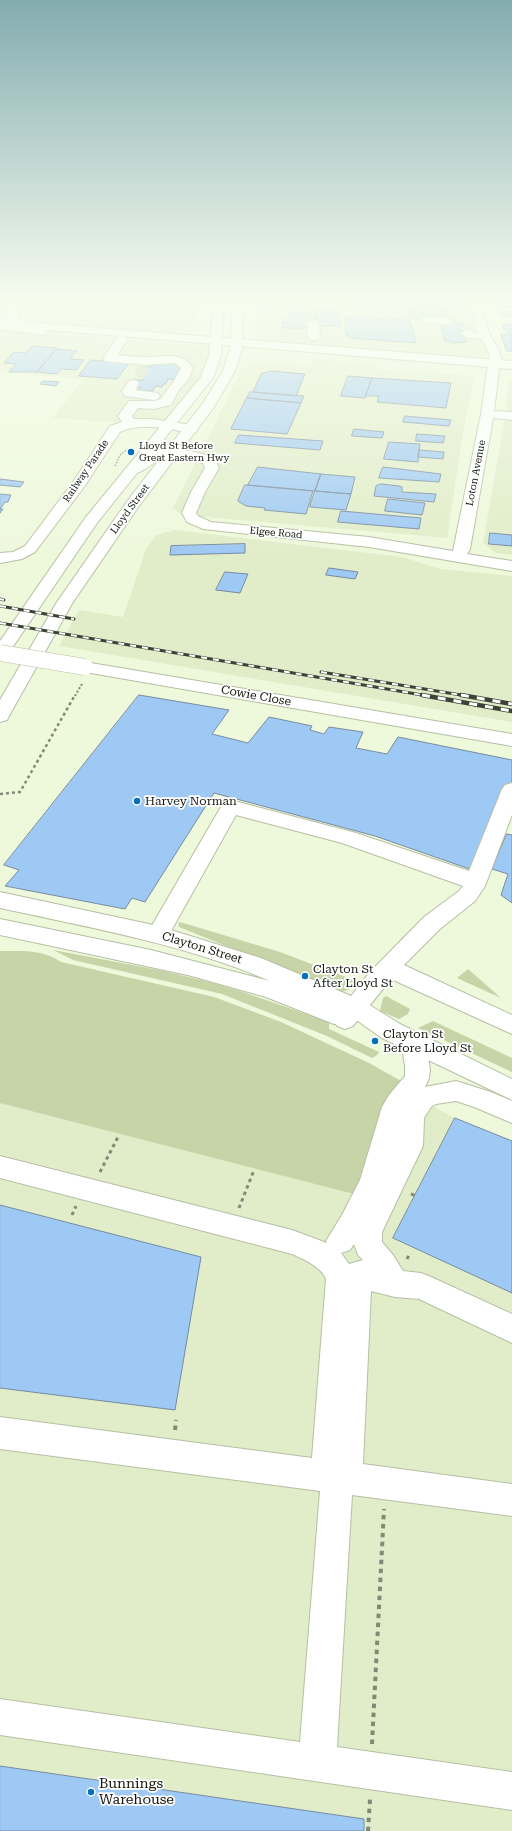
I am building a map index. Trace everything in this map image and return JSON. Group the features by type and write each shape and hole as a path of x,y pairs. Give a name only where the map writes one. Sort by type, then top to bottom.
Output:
{"main road":[{"path":"134,383 129,393 170,396"},
{"path":"130,424 125,416 134,404 157,405 166,402 179,383"},
{"name":"Lloyd Street","path":"0,653 91,520 166,426 202,383"},
{"name":"Lloyd Street","path":"0,716 65,602 133,503 209,404 221,383"},
{"name":"Loton Avenue","path":"456,557 462,549 491,383"},
{"path":"487,414 512,416"},
{"name":"Railway Parade","path":"0,558 17,556 30,549 79,484 115,429 130,424 190,429"},
{"path":"130,471 145,463 158,453 191,455 209,460 212,468 209,472 198,467 181,466 160,468"},
{"name":"Elgee Road","path":"209,472 189,513 192,519 199,523 217,528 369,542 512,566"},
{"name":"Cowie Close","path":"0,653 84,674 512,740"},
{"path":"350,1014 377,979 432,923 467,896 474,886 512,789"},
{"path":"158,934 229,810 238,808 349,838 470,879 474,886"},
{"name":"Clayton Street","path":"0,900 158,934 253,964 350,1014 391,1031 512,1090"},
{"name":"Clayton Street","path":"0,927 151,958 272,990 350,1014"},
{"path":"0,939 44,936"},
{"path":"388,968 512,1025"},
{"path":"317,1762 352,1224 373,1180 395,1107 400,1098 416,1080 418,1074 416,1059 413,1053 414,1043"},
{"path":"351,1257 368,1232 410,1146 411,1116 422,1100 430,1095 456,1091 482,1099 512,1113"},
{"path":"0,1167 292,1242 314,1250 351,1257 368,1277 395,1284 421,1286 512,1329"},
{"path":"0,1433 512,1500"},
{"path":"0,1717 512,1791"}],"path":[{"path":"0,794 20,792 84,674"},
{"path":"395,1284 410,1253"},
{"path":"368,1831 384,1506"}],"shaded area":[{"path":"80,383 202,383 166,426 53,418"},
{"path":"235,383 473,383 465,420 447,538 182,515 173,508"},
{"path":"508,383 512,383 512,413 506,413"},
{"path":"505,418 512,418 512,555 496,553 483,543"},
{"path":"175,530 402,557 440,569 512,576 512,722 59,646 79,610 123,617 146,549 156,535"},
{"path":"180,922 280,952 356,981 350,989 340,992 179,927 178,924"},
{"path":"53,950 164,971 243,992 329,1022 329,1029 379,1052 372,1058 327,1036 222,994 73,960"},
{"path":"0,951 24,951 39,953 61,962 214,997 281,1022 369,1063 403,1082 354,1194 0,1103"},
{"path":"0,965 354,1061 454,1118 512,1144 512,1831 0,1831"},
{"path":"468,969 501,998 457,978"},
{"path":"386,996 410,1009 408,1014 399,1019 380,1011 383,998"},
{"path":"433,1021 512,1058 512,1072 418,1028"}],"building":[{"path":"41,383 58,383 56,386"},
{"path":"166,383 163,384 162,387 155,386 153,391 138,390 140,387 135,387 132,384"},
{"path":"257,383 301,383 296,396 253,392"},
{"path":"345,383 370,383 365,398 341,396"},
{"path":"370,383 451,383 446,408 377,402 379,396 366,396"},
{"path":"250,392 304,396 301,403 247,398"},
{"path":"247,398 301,403 287,434 231,429"},
{"path":"405,416 451,420 449,426 403,422"},
{"path":"354,429 384,432 382,438 352,436"},
{"path":"417,434 445,436 443,443 416,441"},
{"path":"239,435 323,441 320,450 235,443"},
{"path":"389,442 420,444 418,462 384,459"},
{"path":"419,450 444,452 443,459 418,457"},
{"path":"258,467 321,474 315,491 248,485"},
{"path":"383,467 441,474 439,482 379,478"},
{"path":"321,474 355,477 351,494 315,491"},
{"path":"0,479 24,482 20,487 0,485"},
{"path":"381,484 402,487 402,492 436,494 434,502 374,496 376,486"},
{"path":"245,485 313,491 306,514 264,510 265,508 246,506 238,501"},
{"path":"315,491 351,494 346,510 310,507"},
{"path":"0,494 11,495 8,502 5,502 0,509"},
{"path":"388,499 425,503 422,515 385,511"},
{"path":"341,511 421,518 419,529 338,522"},
{"path":"490,533 512,535 512,546 489,544"},
{"path":"245,544 245,553 170,555 171,546"},
{"path":"329,568 358,572 355,579 326,575"},
{"path":"225,572 248,574 240,593 216,590"},
{"path":"139,695 229,710 212,734 248,743 269,717 312,726 310,730 324,734 329,727 363,732 356,748 387,754 398,737 512,760 512,785 481,873 375,836 214,793 145,902 132,898 125,909 5,886 19,870 4,865"},
{"path":"507,834 512,835 512,903 501,895 508,874 492,869"},
{"path":"455,1118 512,1141 512,1293 393,1238"},
{"path":"0,1205 201,1257 175,1410 0,1388"},
{"name":"Bunnings Warehouse","path":"0,1766 364,1819 364,1831 0,1831"}],"railway":[{"path":"0,599 4,600"},
{"path":"0,606 74,619"},
{"path":"0,623 428,696"},
{"path":"321,672 462,695"},
{"path":"422,695 512,711"},
{"path":"462,695 467,696"},
{"path":"462,695 512,704"}],"place":[{"name":"Lloyd St Before Great Eastern Hwy","path":"131,452"},
{"name":"Harvey Norman","path":"137,801"},
{"name":"Clayton St After Lloyd St","path":"305,976"},
{"name":"Clayton St Before Lloyd St","path":"375,1041"},
{"name":"Bunnings Warehouse","path":"91,1792"}]}
